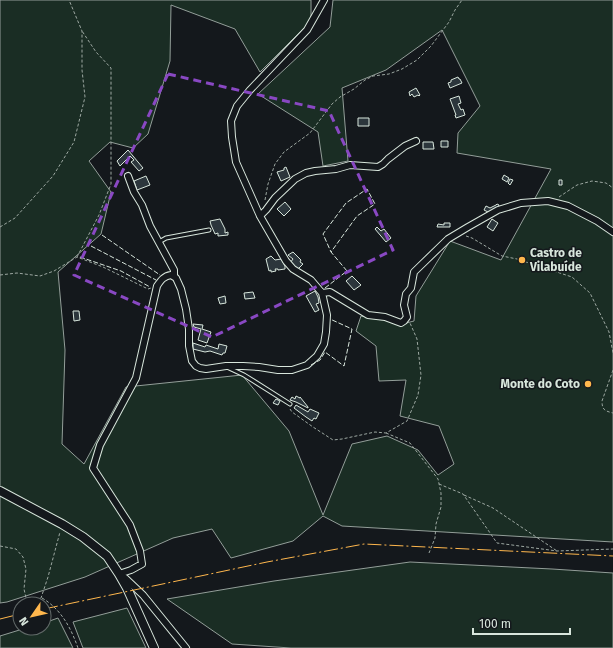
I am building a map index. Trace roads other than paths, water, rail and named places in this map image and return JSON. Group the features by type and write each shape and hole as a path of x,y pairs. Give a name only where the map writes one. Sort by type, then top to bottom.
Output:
{"main road":[{"path":"0,490 62,524 83,537 107,556 119,574 154,648"}],"street":[{"path":"128,176 134,192 174,270 174,276 179,282 189,329 189,346 192,360 196,366 206,369 226,366 248,366 278,370 292,370 307,365 317,356 324,344 327,315 322,293 311,280 293,269 286,261 260,216 236,162 231,121 237,106 250,90 307,30 324,0"},
{"path":"260,216 275,198 295,179 306,173 336,169 350,165 378,167 405,146 416,141"},
{"path":"322,293 330,292 368,316 385,317 401,323 407,317 404,305 406,294 411,288 414,272 448,239 498,210 521,203 548,201 568,206 597,221 613,232"},
{"path":"119,574 142,564 140,551 130,525 93,468 100,445 136,378 157,286 162,279 167,276 174,276"},
{"path":"119,574 126,578 143,595 186,648"}],"lane":[{"path":"159,243 166,238 209,230"},
{"path":"226,366 244,375 290,404"}],"place":[{"name":"Castro de Vilabuíde","path":"522,260"},
{"name":"Monte do Coto","path":"588,384"}]}
